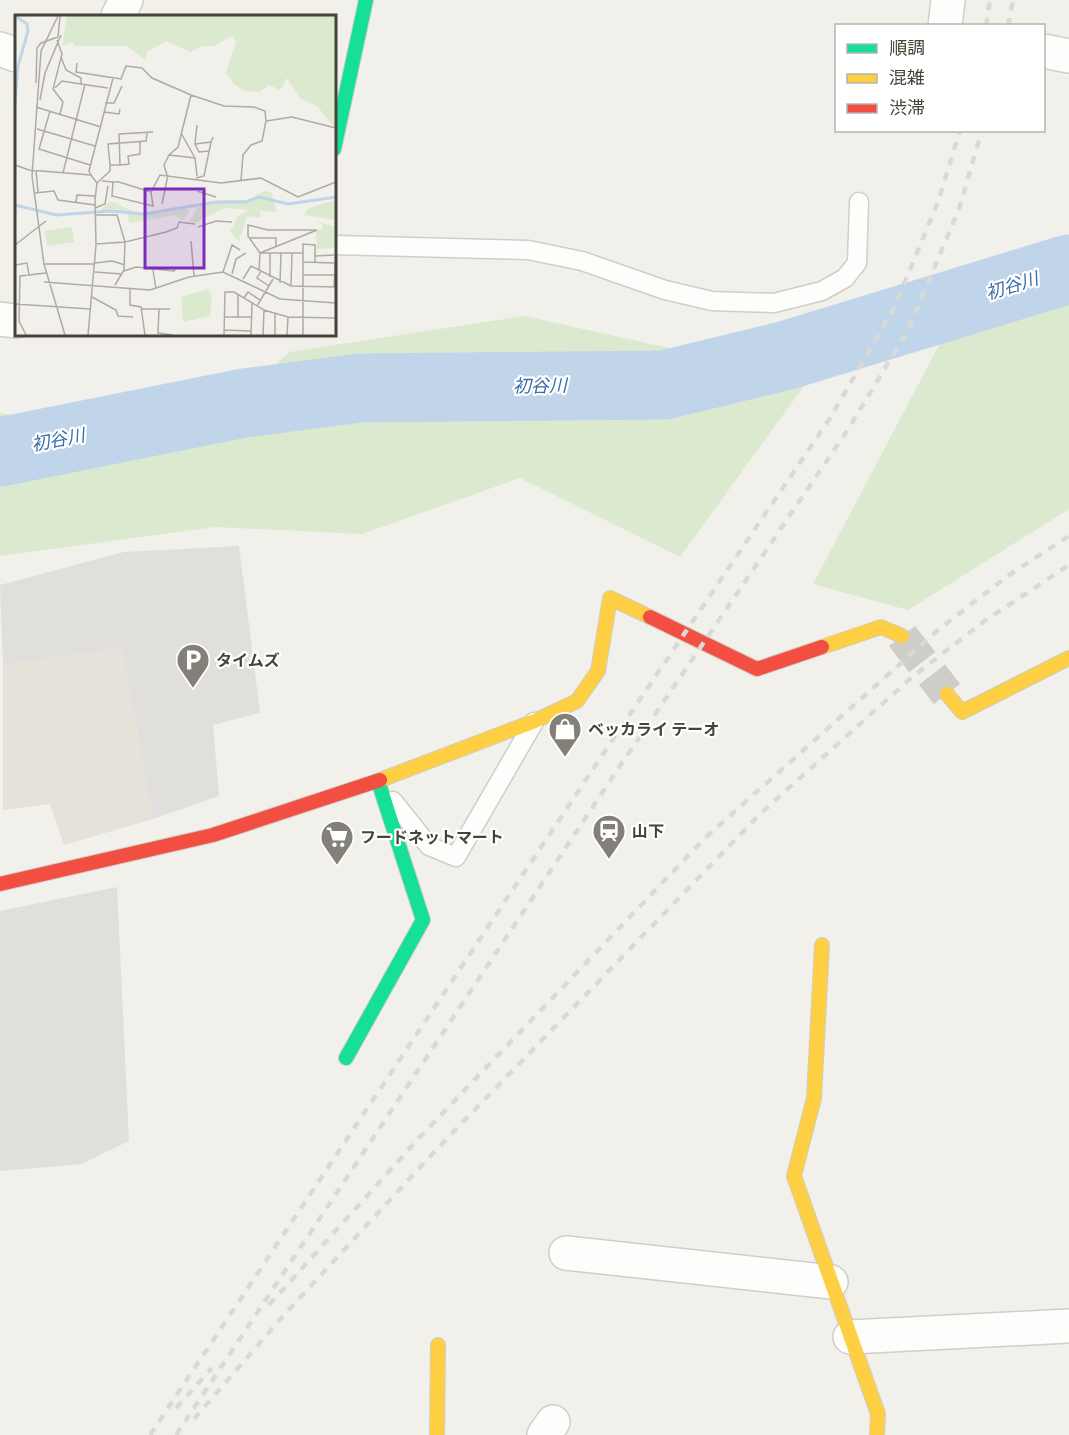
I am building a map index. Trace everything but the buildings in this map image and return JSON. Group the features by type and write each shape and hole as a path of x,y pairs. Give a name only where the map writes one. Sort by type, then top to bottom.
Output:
{"street":[{"path":"118,15 126,0"},
{"path":"336,140 366,0"},
{"path":"945,24 948,0"},
{"path":"0,49 15,55"},
{"path":"1045,51 1069,56"},
{"path":"0,319 15,321"},
{"path":"0,884 213,835 378,781 534,721 578,701 598,671 610,598 757,669 881,627 902,636"},
{"path":"947,694 962,712 1069,657"},
{"path":"346,1058 423,920 378,781"},
{"path":"822,945 814,1098 794,1176 878,1414 878,1435"},
{"path":"566,1253 831,1282"},
{"path":"850,1337 1069,1326"},
{"path":"437,1435 438,1345"}],"lane":[{"path":"336,245 528,250 582,261 665,290 712,301 774,303 822,291 845,278 857,263 860,202"},
{"path":"378,781 429,846 456,857 534,721"}],"shaded area":[{"name":"タイムズ","path":"239,546 260,713 213,725 219,796 153,819 122,648 3,665 0,585 124,552"},
{"path":"122,648 153,819 64,845 50,804 3,810 3,665"},
{"path":"117,887 129,1141 82,1164 0,1171 0,911"}],"green space":[{"path":"1069,300 1069,509 908,610 813,584 946,332"},
{"path":"524,316 809,379 680,557 520,478 362,534 215,527 0,556 0,413 186,442 290,352"}],"waterway":[{"name":"初谷川","path":"0,452 244,403 360,388 664,385 784,356 1069,269"}],"tunnel":[{"path":"902,636 947,694"}],"railway":[{"path":"986,24 990,0"},
{"path":"1008,24 1013,0"},
{"path":"150,1435 599,760 830,418 893,310 938,202 959,132"},
{"path":"176,1435 616,772 849,428 909,328 959,209 981,132"},
{"path":"269,1305 419,1138 705,838 938,630 1009,575 1069,536"},
{"path":"194,1419 284,1315 435,1151 761,813 911,678 986,620 1069,565"},
{"path":"176,1408 212,1368"}],"traffic: fast":[{"path":"336,140 366,0"},
{"path":"346,1058 423,920 378,781"}],"traffic: slow":[{"path":"380,780 535,721 577,701 598,671 610,598 650,617"},
{"path":"822,647 881,627 902,636"},
{"path":"947,694 962,712 1069,658"},
{"path":"822,945 814,1098 794,1176 878,1414 877,1435"},
{"path":"437,1435 438,1345"}],"traffic: jam":[{"path":"650,617 757,669 822,647"},
{"path":"0,884 213,835 380,780"}],"place":[{"name":"タイムズ","path":"193,689"},
{"name":"ベッカライ テーオ","path":"565,758"},
{"name":"山下","path":"609,860"},
{"name":"フードネットマート","path":"337,866"}]}
